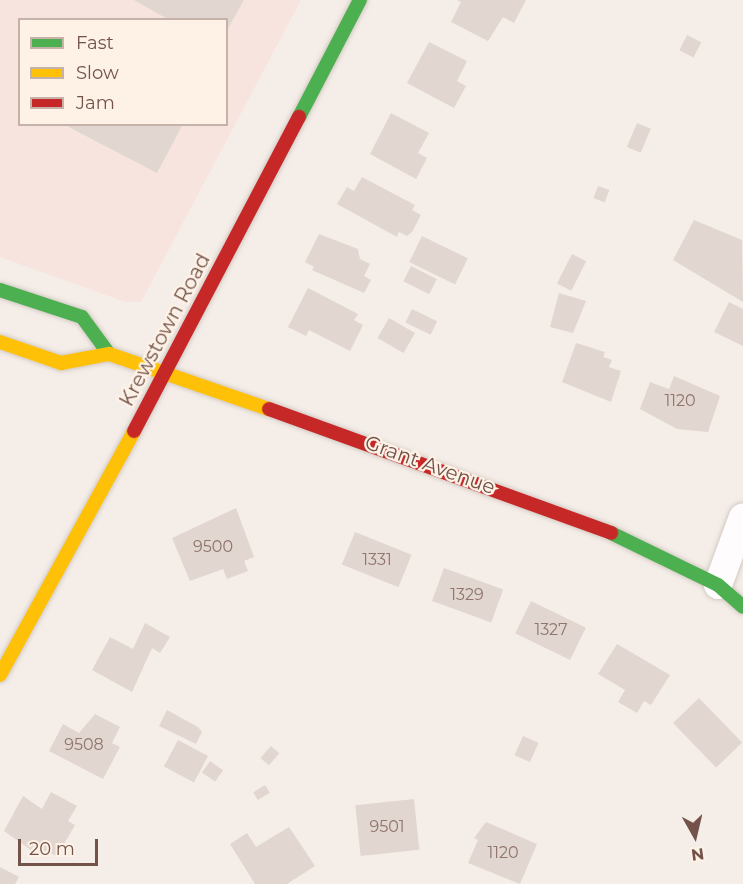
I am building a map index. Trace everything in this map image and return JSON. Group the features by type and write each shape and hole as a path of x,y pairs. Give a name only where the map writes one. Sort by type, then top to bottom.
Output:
{"main road":[{"name":"Krewstown Road","path":"0,675 166,374 360,0"},
{"path":"0,290 82,317 109,354"},
{"name":"Grant Avenue","path":"0,343 61,363 109,354 553,510 730,580 743,607"}],"street":[{"path":"730,580 743,517"}],"shaded area":[{"path":"0,0 301,0 141,302 125,302 0,257"}],"building":[{"path":"134,0 244,0 228,28 228,18 166,18"},
{"path":"457,0 526,0 514,23 503,17 488,41 451,22 461,2"},
{"path":"687,35 701,42 694,57 679,50"},
{"path":"429,42 467,61 457,81 466,86 454,108 407,83"},
{"path":"391,113 429,133 418,153 427,158 416,179 370,154"},
{"path":"637,123 651,129 641,153 627,147"},
{"path":"67,126 182,126 157,173"},
{"path":"362,177 415,205 412,210 421,215 412,232 407,236 399,232 397,237 337,204 347,187 354,191"},
{"path":"598,186 609,190 605,202 594,198"},
{"path":"694,220 742,240 743,302 673,260"},
{"path":"319,234 358,249 360,259 370,264 364,276 371,280 364,293 312,270 314,267 305,262"},
{"path":"422,236 468,258 455,284 409,262"},
{"path":"572,254 586,261 571,291 557,283"},
{"path":"411,266 437,279 429,294 403,281"},
{"path":"308,288 358,314 354,320 363,325 350,351 309,330 306,336 288,327"},
{"path":"559,293 586,301 573,333 550,327"},
{"path":"729,302 743,309 743,346 714,332"},
{"path":"412,309 437,321 431,335 405,322"},
{"path":"389,318 415,333 403,353 378,338"},
{"path":"576,343 605,352 603,357 612,360 609,367 621,371 611,402 562,382"},
{"path":"674,376 720,396 708,432 677,429 640,409 650,382 669,389"},
{"path":"236,508 254,557 244,561 248,571 227,579 223,569 190,581 172,538"},
{"path":"355,532 412,555 398,587 342,564"},
{"path":"444,568 503,590 491,622 432,601"},
{"path":"531,601 586,628 570,660 515,633"},
{"path":"145,623 170,637 160,653 152,648 132,692 92,670 110,637 133,649"},
{"path":"617,644 670,675 651,705 644,701 637,713 618,702 625,690 598,674"},
{"path":"699,698 742,743 716,768 673,723"},
{"path":"167,710 198,727 202,732 196,744 159,726"},
{"path":"95,714 120,727 112,743 120,747 103,779 49,751 63,724 79,733"},
{"path":"523,736 539,743 530,762 514,755"},
{"path":"178,740 208,756 194,782 164,766"},
{"path":"271,746 279,753 269,765 261,758"},
{"path":"210,761 223,770 215,782 202,772"},
{"path":"265,785 270,793 258,800 253,792"},
{"path":"51,792 77,806 68,821 75,825 57,856 33,846 31,850 4,831 23,796 42,809"},
{"path":"414,799 419,850 361,856 355,805"},
{"path":"486,822 537,844 520,884 468,863 478,840 474,838"},
{"path":"289,827 315,866 287,884 255,884 230,844 247,833 256,847"},
{"path":"0,867 19,877 15,884 0,884"}],"traffic: fast":[{"path":"299,117 360,0"},
{"path":"0,290 82,317 109,354"},
{"path":"611,533 718,585 743,607"}],"traffic: slow":[{"path":"0,342 61,363 109,354 269,409"},
{"path":"0,675 134,431"}],"traffic: jam":[{"path":"134,431 299,117"},
{"path":"269,409 611,533"}]}
